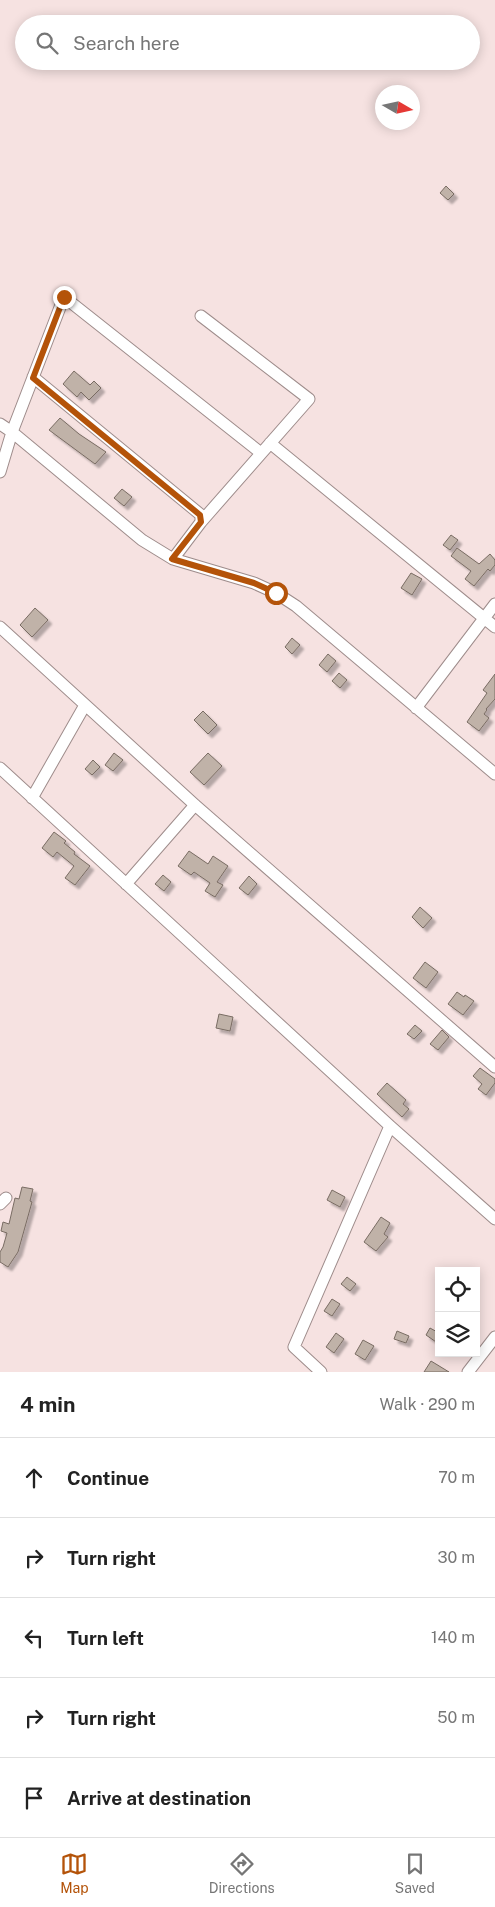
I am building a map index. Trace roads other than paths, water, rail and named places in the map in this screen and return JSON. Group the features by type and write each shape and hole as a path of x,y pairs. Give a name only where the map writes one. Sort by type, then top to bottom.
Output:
{"street":[{"path":"0,472 12,432 64,297 261,453"},
{"path":"172,559 201,522 309,399 201,316"},
{"path":"33,378 200,515 201,522"},
{"path":"0,424 142,540 172,559 254,583 276,593 296,606 495,774"},
{"path":"270,443 495,626"},
{"path":"416,708 495,604"},
{"path":"0,627 194,805 495,1067"},
{"path":"32,798 86,705"},
{"path":"0,768 390,1126 495,1219"},
{"path":"126,884 194,805"},
{"path":"321,1372 294,1347 390,1126"},
{"path":"468,1372 495,1338"}]}
